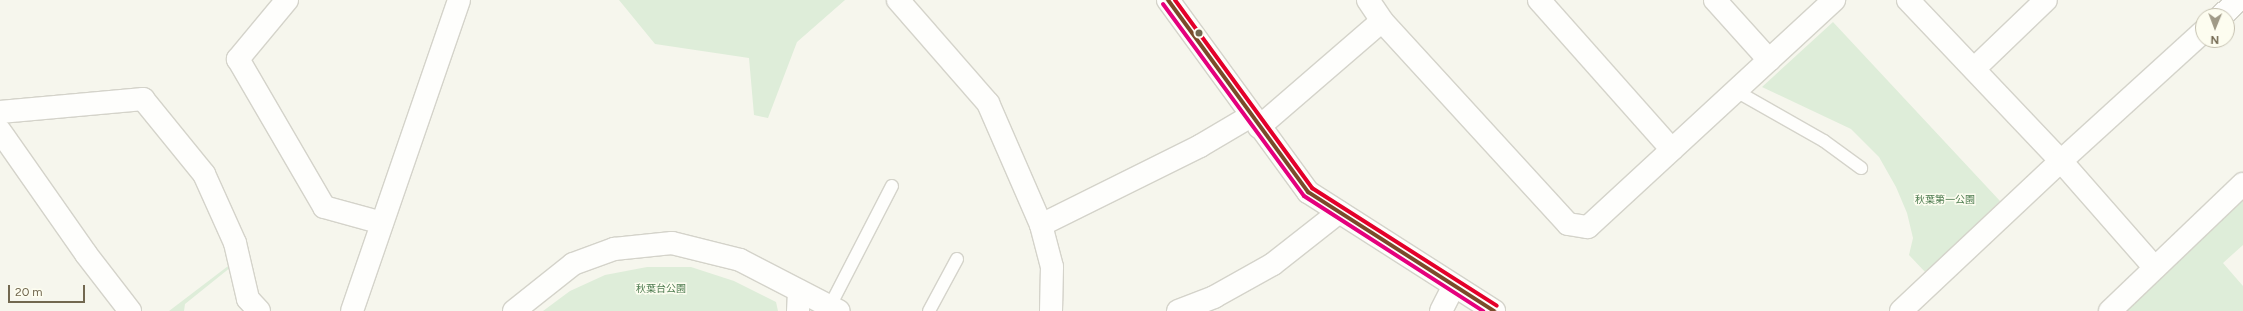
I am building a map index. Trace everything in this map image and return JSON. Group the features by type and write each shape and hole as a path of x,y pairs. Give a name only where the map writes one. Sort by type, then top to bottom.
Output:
{"street":[{"path":"287,0 238,59 324,207 382,223"},
{"path":"352,311 459,0"},
{"path":"898,0 988,103 1041,225 1052,266 1051,311"},
{"path":"1168,0 1308,192 1494,311"},
{"path":"1368,0 1382,21 1568,224 1588,227 1834,0"},
{"path":"1539,0 1672,150"},
{"path":"1715,0 1769,60"},
{"path":"1908,0 1975,68 2061,161 2155,268"},
{"path":"1975,68 2046,0"},
{"path":"1041,225 1200,146 1255,121 1382,21"},
{"path":"1902,311 2061,161 2195,39"},
{"path":"0,112 143,99 204,174 236,243 248,299 259,311"},
{"path":"0,132 86,254 130,311"},
{"path":"2110,311 2243,184"},
{"path":"1178,311 1214,297 1273,264 1339,212"},
{"path":"514,311 573,264 614,250 672,243 740,260 798,301 834,309"},
{"path":"1441,311 1454,286"}],"lane":[{"path":"1736,91 1824,141 1861,168"},
{"path":"834,309 892,186"},
{"path":"929,311 957,259"}],"green space":[{"path":"619,0 845,0 797,42 768,118 754,115 749,58 655,44"},
{"name":"秋葉第一公園","path":"1833,22 2000,201 1926,273 1909,255 1913,238 1907,213 1896,187 1879,157 1851,129 1762,87"},
{"path":"2243,200 2243,245 2223,263 2243,286 2243,311 2126,311"},
{"path":"236,260 236,263 185,304 184,311 169,311"},
{"name":"秋葉台公園","path":"647,267 691,267 734,281 776,302 778,311 543,311 570,291 605,275"}],"transit line":[{"path":"1168,0 1308,192 1494,311"},
{"path":"1175,0 1312,188 1497,306"},
{"path":"1163,4 1304,196 1483,311"}]}
